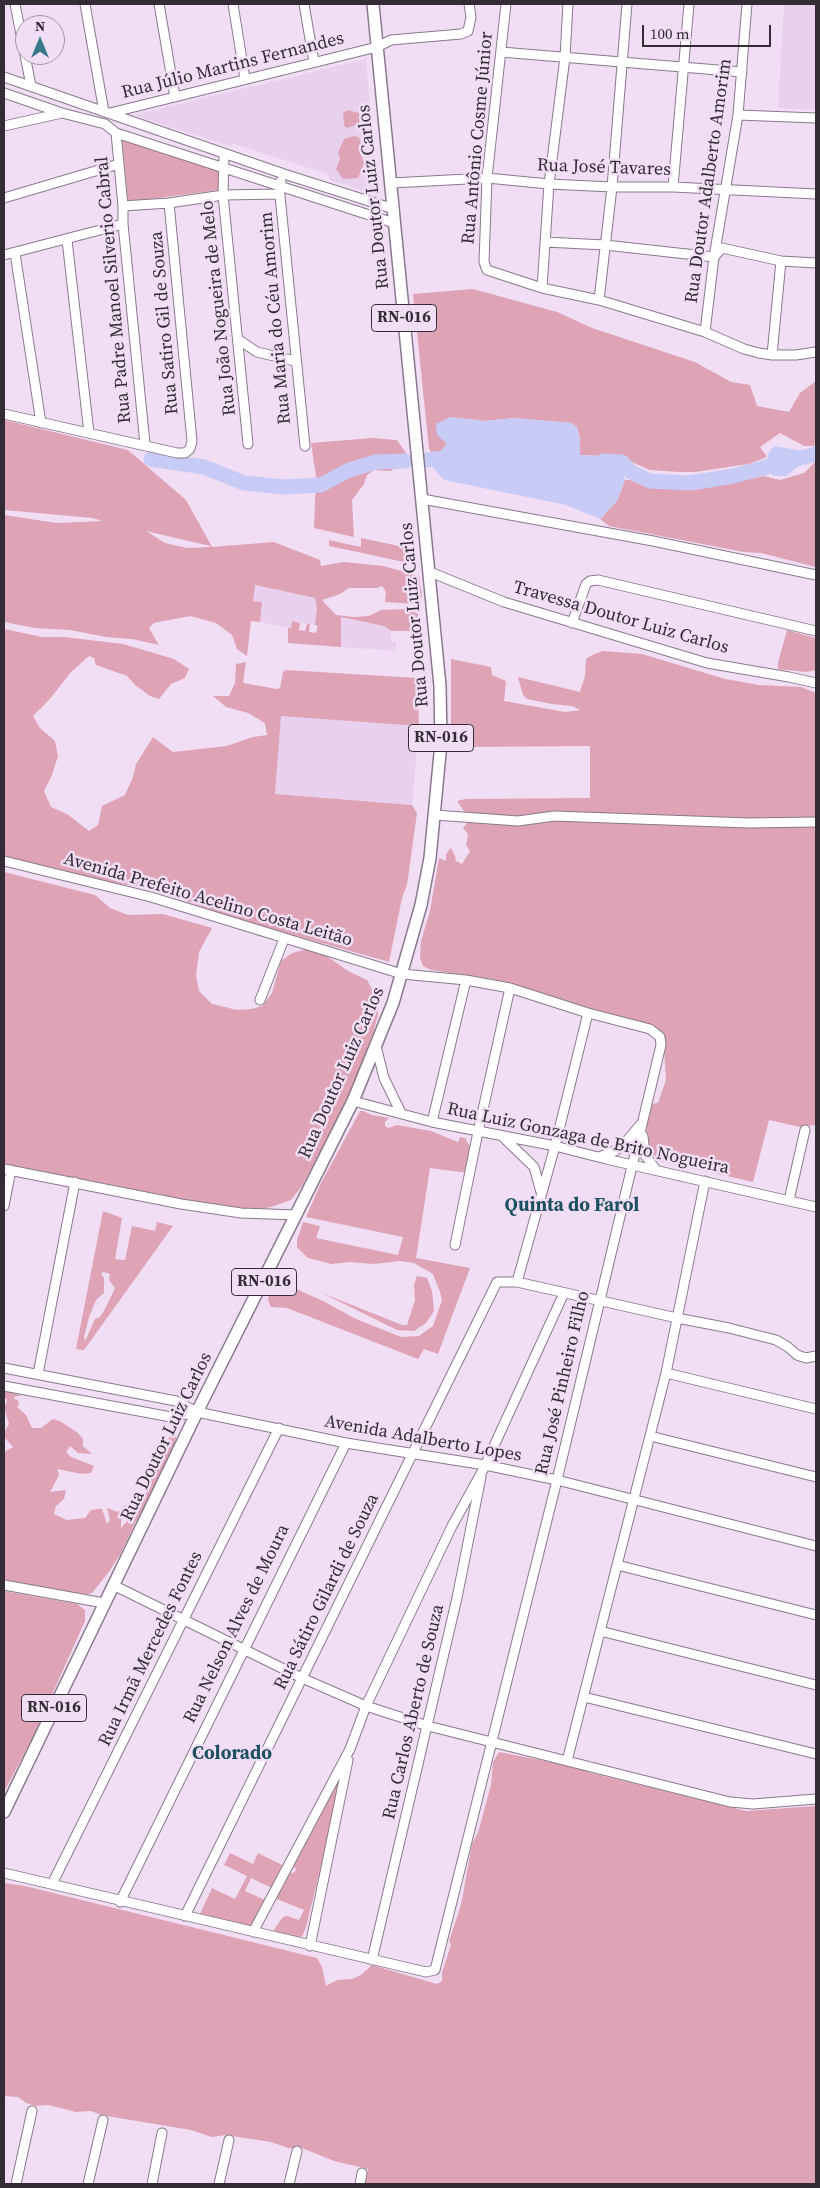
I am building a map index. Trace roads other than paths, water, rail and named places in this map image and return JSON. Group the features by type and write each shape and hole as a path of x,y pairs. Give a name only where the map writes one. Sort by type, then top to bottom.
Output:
{"main road":[{"name":"Rua Doutor Luiz Carlos","path":"104,1603 197,1412 353,1101 389,1015 402,974 423,896 430,858 441,743 441,705 430,572 373,4"},
{"name":"RN-016","path":"4,1812 104,1603"}],"street":[{"path":"15,4 31,86"},
{"path":"86,4 106,113"},
{"path":"159,4 175,97"},
{"path":"233,4 245,79"},
{"path":"304,4 314,62"},
{"name":"Rua Júlio Martins Fernandes","path":"105,124 106,113 377,47 391,40 461,34 468,31 471,17 469,4"},
{"name":"Rua Antônio Cosme Júnior","path":"506,4 487,178 484,262 490,272 542,288"},
{"path":"568,4 565,57 549,184 542,288 599,300 704,332 744,349 772,355 816,352"},
{"path":"599,300 612,187 627,4"},
{"path":"673,187 685,67 689,4"},
{"name":"Rua Doutor Adalberto Amorim","path":"704,332 714,257 738,115 748,4"},
{"path":"501,52 742,72"},
{"path":"4,77 224,154 394,209"},
{"path":"4,93 62,113 105,124 116,133 223,168 280,190 394,223"},
{"path":"4,126 62,113"},
{"path":"738,115 816,118"},
{"name":"Rua Padre Manoel Silverio Cabral","path":"116,133 145,444"},
{"name":"Rua João Nogueira de Melo","path":"224,154 224,195 248,444"},
{"path":"4,198 119,164"},
{"path":"280,190 284,174"},
{"name":"Rua José Tavares","path":"391,183 487,178 549,184 673,187 816,194"},
{"path":"123,206 280,190"},
{"name":"Rua Maria do Céu Amorim","path":"280,190 295,361 305,446"},
{"name":"Rua Satiro Gil de Souza","path":"145,444 185,453 190,449 192,441 169,202"},
{"path":"4,255 15,254 123,224"},
{"path":"67,240 89,433"},
{"path":"545,242 605,245 714,257 722,248 781,261 816,263"},
{"path":"15,254 41,423"},
{"path":"772,355 781,261"},
{"path":"239,340 257,352 295,361"},
{"path":"4,414 145,444"},
{"path":"422,499 653,541 816,575"},
{"name":"Travessa Doutor Luiz Carlos","path":"430,572 504,602 707,663 807,680 816,684"},
{"path":"572,623 586,584 590,580 598,580 816,631"},
{"path":"435,815 518,821 554,816 749,823 816,822"},
{"name":"Avenida Prefeito Acelino Costa Leitão","path":"4,861 151,897 402,974 466,980 510,988 656,1032"},
{"path":"260,1000 284,939"},
{"path":"432,1122 466,980"},
{"path":"455,1245 510,988"},
{"path":"588,1013 555,1146 518,1282 729,1328 776,1340 797,1355 806,1358 816,1356"},
{"name":"Rua José Pinheiro Filho","path":"4,1873 120,1902 426,1972 432,1972 438,1966 644,1121 661,1045 660,1037 656,1032"},
{"path":"376,1046 384,1078 400,1114"},
{"name":"Rua Luiz Gonzaga de Brito Nogueira","path":"353,1101 432,1122 555,1146 599,1158 816,1207"},
{"path":"599,1158 615,1151 626,1143 644,1121"},
{"path":"644,1121 643,1146 646,1155 656,1170"},
{"path":"788,1200 805,1130"},
{"path":"503,1137 534,1167 541,1192"},
{"path":"4,1206 7,1169 180,1204 241,1213 297,1214"},
{"path":"567,1761 666,1373 705,1181"},
{"path":"38,1374 75,1182"},
{"name":"Rua Sátiro Gilardi de Souza","path":"185,1916 497,1282 518,1282"},
{"path":"253,1932 350,1750 366,1706 452,1526 484,1467 564,1293"},
{"path":"7,1368 176,1401 197,1412 171,1417 4,1384 8,1378 7,1368"},
{"path":"666,1373 816,1408"},
{"name":"Avenida Adalberto Lopes","path":"197,1412 346,1443 414,1452 557,1480 816,1546"},
{"name":"Rua Irmã Mercedes Fontes","path":"52,1884 278,1428"},
{"path":"650,1436 816,1477"},
{"name":"Rua Nelson Alves de Moura","path":"120,1902 243,1648 346,1443"},
{"name":"Rua Carlos Aberto de Souza","path":"372,1960 468,1550 484,1467"},
{"path":"617,1565 816,1615"},
{"path":"4,1585 104,1603"},
{"path":"113,1585 302,1678 366,1706 428,1726 730,1802 753,1804 816,1798"},
{"path":"600,1631 816,1685"},
{"path":"584,1697 816,1754"},
{"path":"310,1946 350,1750"},
{"path":"16,2184 32,2111"},
{"path":"88,2184 103,2120"},
{"path":"152,2184 162,2133"},
{"path":"219,2184 229,2140"},
{"path":"289,2184 297,2151"},
{"path":"360,2184 362,2173"}],"water":[{"path":"450,417 485,421 514,418 571,423 577,427 580,439 580,455 620,457 625,480 617,501 600,519 566,505 444,480 434,469 434,458 447,444 437,435 436,424"},
{"path":"774,446 803,451 807,460 786,476 773,476 767,462 769,452"}],"waterway":[{"path":"603,461 622,462 631,472 650,481 690,483 733,476 816,454"},
{"path":"427,460 453,457"},
{"path":"151,459 204,467 244,483 284,487 321,485 349,470 376,462 405,461"}],"district":[{"name":"Quinta do Farol","path":"572,1206"},
{"name":"Colorado","path":"232,1754"}]}
